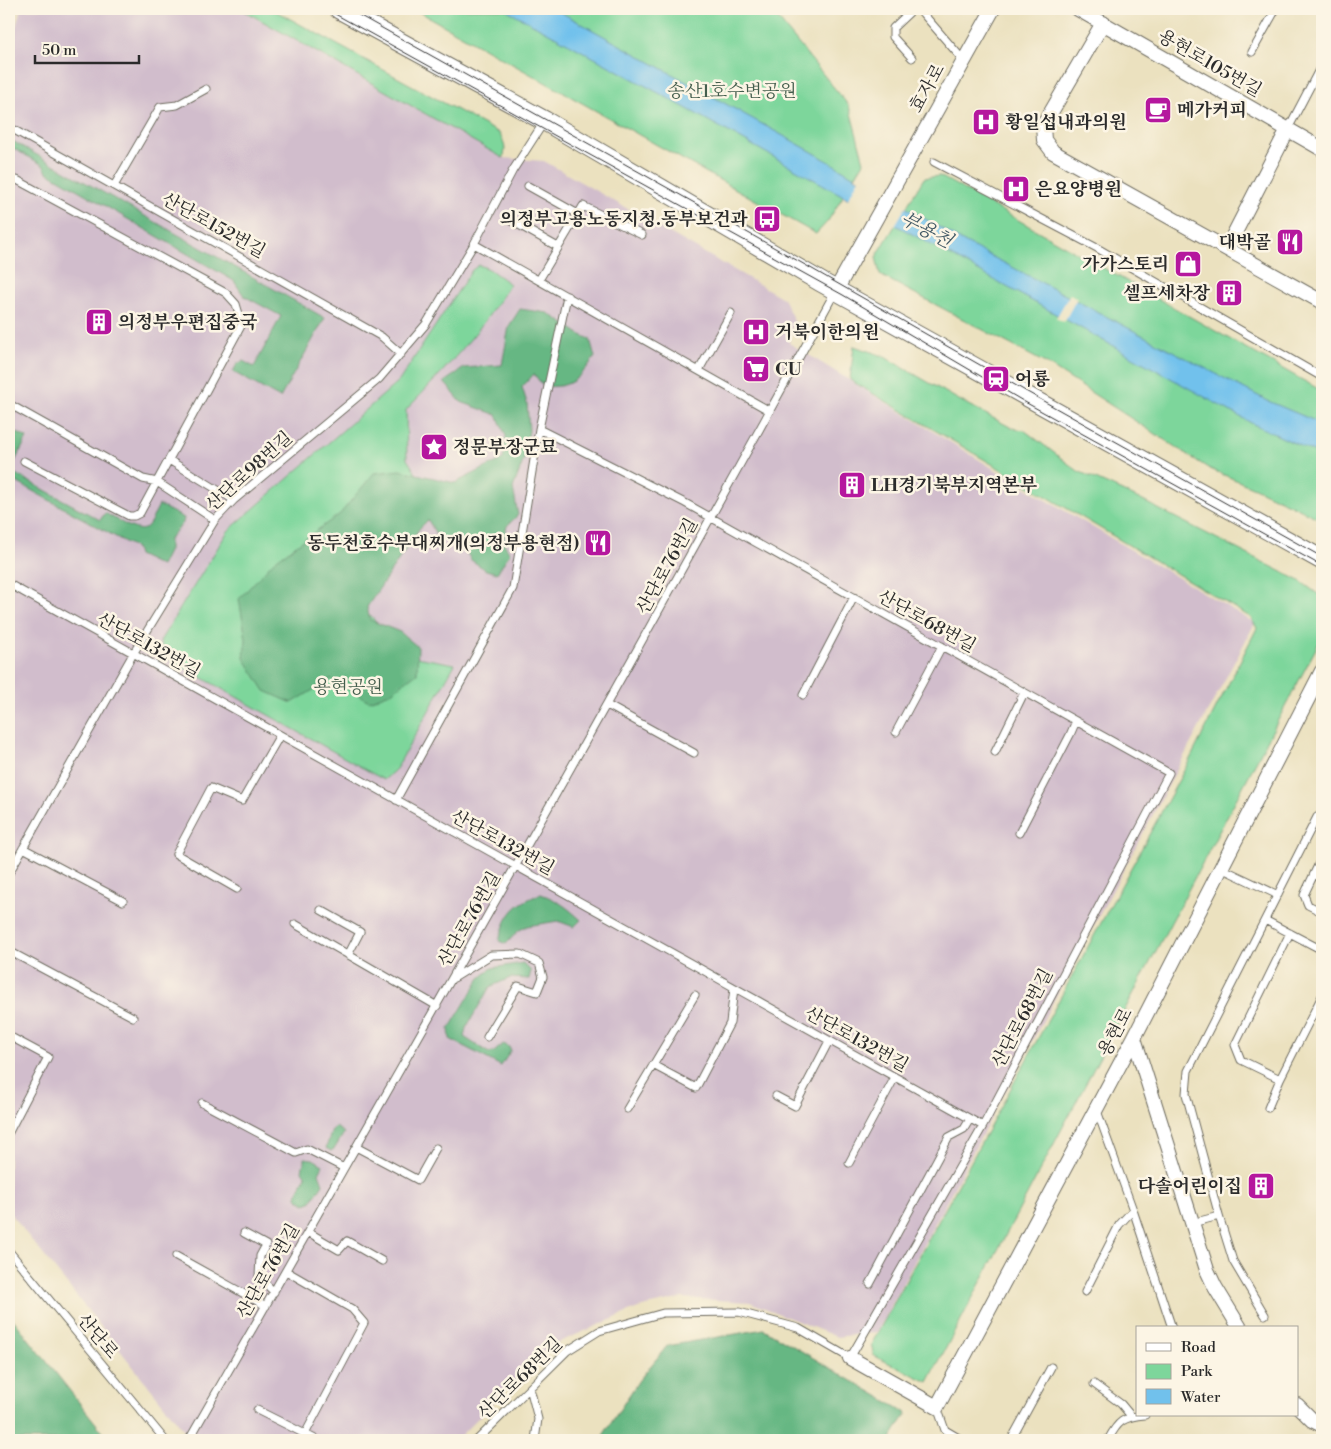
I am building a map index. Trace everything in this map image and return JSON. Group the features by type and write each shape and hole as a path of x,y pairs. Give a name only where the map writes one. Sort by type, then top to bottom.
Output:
{"main road":[{"path":"339,9 545,121 836,290 1322,560"}],"street":[{"name":"효자로","path":"836,290 993,9"},
{"name":"용현로105번길","path":"1078,9 1322,149"},
{"path":"1102,23 1043,126 1044,140 1053,152 1322,302"},
{"path":"1227,248 1288,129"},
{"name":"용현로","path":"936,1407 1134,1038 1322,671"},
{"path":"1134,1038 1207,1270 1239,1326"},
{"path":"850,1358 936,1407"},
{"path":"1298,1406 1312,1420 1322,1425"}],"lane":[{"path":"912,58 893,37 894,28 913,9"},
{"path":"919,9 964,61"},
{"path":"1252,52 1276,9"},
{"path":"1288,129 1322,64"},
{"path":"114,186 160,106 177,105 206,89"},
{"name":"산단로98번길","path":"9,873 133,654 215,520 234,500 378,379 426,324 474,244 513,170 545,121"},
{"name":"산단로152번길","path":"9,127 382,337 401,354"},
{"path":"934,162 1098,248 1322,377"},
{"path":"9,180 17,180 226,293 236,304 242,324 140,513 129,516 24,461"},
{"path":"528,186 578,214"},
{"path":"539,280 583,206 642,235"},
{"path":"510,220 558,247"},
{"path":"474,244 770,410"},
{"name":"산단로76번길","path":"189,1440 516,867 836,290"},
{"path":"396,800 513,588 539,429 567,296"},
{"path":"699,370 730,313"},
{"path":"9,404 143,479 157,482 215,520"},
{"name":"산단로68번길","path":"477,1440 567,1351 598,1331 662,1313 739,1312 798,1328 850,1358 983,1126 1168,773 711,518 539,429"},
{"path":"169,460 234,500"},
{"name":"산단로132번길","path":"9,584 983,1126"},
{"path":"803,695 854,598"},
{"path":"896,732 942,646"},
{"path":"995,752 1024,693"},
{"path":"607,705 694,753"},
{"path":"1019,833 1076,721"},
{"path":"237,889 176,854 211,788 242,801 280,735"},
{"path":"1266,1315 1233,1262 1186,1094 1188,1071 1317,816 1322,814"},
{"path":"23,848 123,901"},
{"path":"1322,856 1319,871 1304,895 1308,905 1322,912"},
{"path":"1221,868 1278,895"},
{"path":"321,910 360,932 348,955"},
{"path":"1265,920 1322,950"},
{"path":"295,924 437,1006"},
{"path":"1280,1080 1241,1060 1235,1045 1290,933"},
{"path":"9,951 133,1017"},
{"path":"452,980 491,955 520,954 538,964 543,977 537,992 518,986 487,1037"},
{"path":"653,1065 696,1088 730,1024 734,988"},
{"path":"627,1109 695,995"},
{"path":"1268,1108 1322,996"},
{"path":"9,1036 48,1057 9,1132"},
{"path":"776,1096 795,1106 829,1040"},
{"path":"849,1164 895,1077"},
{"path":"202,1103 296,1152 307,1149 344,1168"},
{"path":"1096,1108 1133,1210 1171,1326"},
{"path":"870,1284 950,1137 964,1129 970,1119"},
{"path":"356,1147 418,1180 436,1148"},
{"path":"1085,1292 1119,1225 1133,1210"},
{"path":"1192,1223 1219,1216"},
{"path":"308,1232 339,1250 347,1241 382,1261"},
{"path":"244,1233 266,1245 260,1256 259,1277 274,1292"},
{"name":"산단로","path":"9,1251 165,1440"},
{"path":"176,1256 266,1306"},
{"path":"286,1271 352,1309 364,1324 305,1434"},
{"path":"1011,1440 1051,1367"},
{"path":"1094,1384 1121,1404 1131,1416"},
{"path":"530,1388 538,1419 535,1440"},
{"path":"936,1407 945,1430 962,1440"},
{"path":"257,1410 317,1440"},
{"path":"1108,1440 1115,1426 1131,1416 1136,1416"}],"shaded area":[{"path":"21,9 240,9 503,158 544,161 783,298 794,321 789,343 999,472 1255,623 877,1332 837,1337 750,1302 682,1298 638,1308 550,1346 456,1440 192,1440 9,1212 9,50"}],"green space":[{"path":"241,9 272,9 499,133 505,151 503,158"},
{"name":"송산1호수변공원","path":"414,9 770,9 849,106 864,162 828,221 816,234"},
{"path":"9,139 325,318 280,398 233,372 237,364 243,361 254,367 281,316 244,296 234,281 47,172 43,165 9,146"},
{"path":"940,176 1322,391 1322,520 1208,468 1047,364 880,275 876,257 924,178"},
{"name":"용현공원","path":"479,265 489,269 510,284 462,350 406,410 407,459 422,483 351,588 368,613 405,655 455,664 396,769 384,780 167,658 160,641 228,531 399,381 472,270"},
{"path":"520,309 548,313 590,339 595,357 579,376 568,384 543,386 534,374 522,387 527,403 529,431 524,459 513,488 518,515 507,526 503,542 510,553 497,573 486,570 471,560 465,550 436,534 428,520 419,529 367,607 370,620 400,632 418,647 417,673 390,693 369,701 331,679 292,703 265,691 244,658 246,639 239,599 274,561 340,514 374,473 400,470 455,483 503,459 506,436 497,415 461,402 444,382 464,368 502,365 509,326"},
{"path":"854,346 883,356 1012,428 1024,430 1078,471 1133,496 1300,581 1322,597 1322,637 928,1382 874,1356 871,1345 1187,765 1257,628 1250,617 850,380"},
{"path":"9,428 27,438 10,471 100,520 105,513 130,527 140,530 144,529 151,521 159,505 184,518 183,523 169,539 169,550 161,566 138,555 136,548 9,478"},
{"path":"541,894 553,899 581,920 574,927 558,921 527,926 518,931 506,944 499,941 505,923 513,911 524,902"},
{"path":"523,963 531,971 529,979 510,978 490,987 466,1028 464,1037 489,1053 494,1052 503,1044 508,1046 511,1050 501,1066 450,1039 449,1029 480,978 492,968"},
{"path":"336,1127 344,1133 331,1151 326,1148 332,1130"},
{"path":"304,1158 313,1159 323,1165 319,1173 323,1184 311,1202 305,1204 296,1195 306,1176 302,1170"},
{"path":"9,1314 109,1440 9,1440"},
{"path":"764,1329 907,1413 890,1440 600,1440 639,1380 667,1346"}],"water":[{"name":"부용천","path":"505,9 555,9 816,154 964,242 1268,401 1322,424 1322,456 1253,424"}],"pier":[{"path":"860,177 907,205 894,227 847,201"},
{"path":"1070,294 1077,298 1064,322 1056,318"}],"tram line":[{"path":"326,9 843,295 1023,401 1322,566"},
{"path":"348,9 1322,557"}],"place":[{"name":"메가커피","path":"1158,110"},
{"name":"황일섭내과의원","path":"986,122"},
{"name":"은요양병원","path":"1016,189"},
{"name":"의정부고용노동지청.동부보건과","path":"767,219"},
{"name":"대박골","path":"1290,242"},
{"name":"가가스토리","path":"1188,264"},
{"name":"셀프세차장","path":"1229,293"},
{"name":"의정부우편집중국","path":"99,322"},
{"name":"거북이한의원","path":"756,332"},
{"name":"CU","path":"756,369"},
{"name":"어룡","path":"996,379"},
{"name":"정문부장군묘","path":"434,447"},
{"name":"LH경기북부지역본부","path":"852,485"},
{"name":"동두천호수부대찌개(의정부용현점)","path":"598,543"},
{"name":"다솔어린이집","path":"1261,1186"}]}
